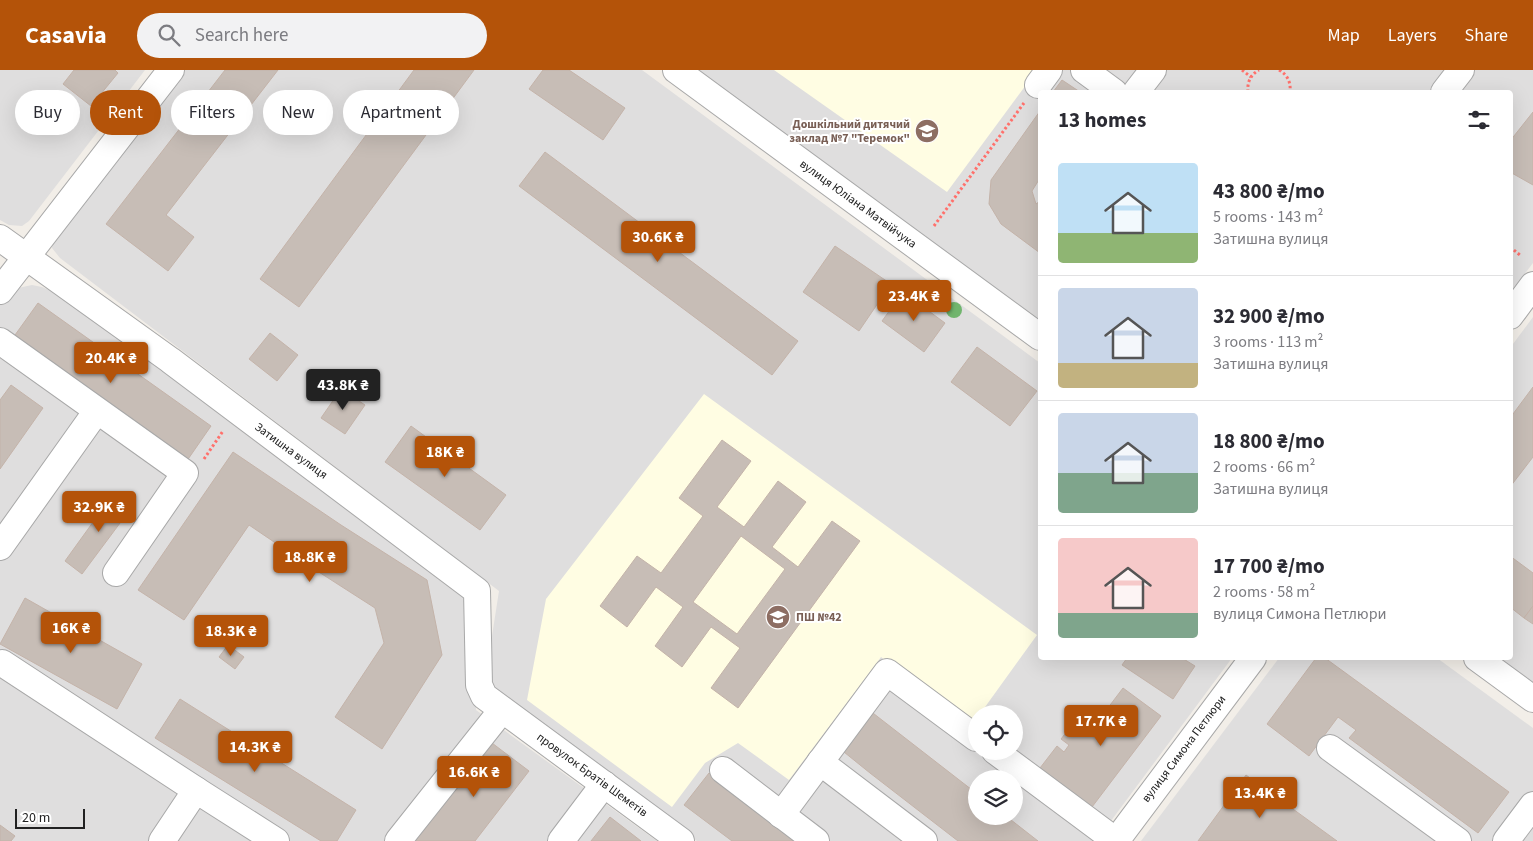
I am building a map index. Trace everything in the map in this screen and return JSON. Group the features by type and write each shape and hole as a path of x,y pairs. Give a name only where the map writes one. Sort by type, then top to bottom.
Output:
{"street":[{"path":"0,291 171,70"},
{"name":"вулиця Юліана Матвійчука","path":"676,70 1038,336"},
{"path":"1084,70 1111,90"},
{"path":"1138,90 1153,70"},
{"path":"1446,90 1461,70"},
{"name":"Затишна вулиця","path":"0,238 170,360 477,591 478,685 484,696 502,710"},
{"path":"1513,312 1533,285"},
{"path":"0,341 96,412 185,474 116,573"},
{"path":"0,547 96,412"},
{"name":"вулиця Симона Петлюри","path":"1116,841 1252,660"},
{"path":"1480,660 1533,699"},
{"path":"2,663 276,841"},
{"path":"781,815 887,672 968,732"},
{"path":"398,841 502,710"},
{"name":"провулок Братів Шеметів","path":"502,710 681,841"},
{"path":"1330,748 1458,841"},
{"path":"1007,760 1116,841"},
{"path":"820,762 924,841"},
{"path":"723,770 816,841"},
{"path":"561,841 604,784"},
{"path":"162,841 196,790"},
{"path":"1506,841 1533,805"}],"path":[{"path":"1242,70 1251,77"},
{"path":"1248,90 1248,83 1251,77 1259,70"},
{"path":"1281,71 1290,84 1290,90"},
{"path":"934,226 1044,77"},
{"path":"1513,249 1520,255"},
{"path":"185,474 192,478 226,425"}],"shaded area":[{"path":"0,70 145,70 130,90 90,90 90,135 95,135 29,221 22,226 9,225 0,220"},
{"path":"184,70 642,70 1038,362 1038,660 1231,660 1096,841 697,841 485,681 499,591 60,258 52,248 53,241 134,135 161,135 161,100"},
{"path":"695,70 1533,70 1533,263 1513,289 1513,90 1038,90 1038,319"},
{"name":"Дошкільний дитячий заклад №7 \"Теремок\"","path":"774,70 1037,70 947,192"},
{"path":"32,285 56,293 467,595 476,710 657,841 0,841 0,304 7,295 18,288"},
{"path":"1533,317 1533,685 1499,660 1513,660 1513,344"},
{"name":"ПШ №42","path":"704,394 1037,635 986,705 968,705 968,720 881,657 789,780 738,743 705,763 672,807 527,700 546,599"},
{"path":"1277,660 1440,660 1533,728 1533,841 1141,841"}],"building":[{"path":"74,70 115,70 118,73 104,90 90,90 90,105 80,97 80,90 71,90 63,84"},
{"path":"225,70 278,70 253,102 253,90 210,90"},
{"path":"414,70 474,70 459,90 399,90"},
{"path":"543,70 569,70 625,108 603,140 529,89"},
{"path":"1062,80 1077,90 1054,90"},
{"path":"1533,112 1533,185 1513,174 1513,137"},
{"path":"1038,114 1038,181 1032,191 1036,204 1038,202 1038,252 1001,224 989,204 991,180"},
{"path":"175,135 228,135 166,215 194,237 168,271 106,224"},
{"path":"366,135 426,135 299,307 260,279"},
{"path":"545,152 798,341 772,375 519,186"},
{"path":"835,246 891,284 859,331 803,292"},
{"path":"903,292 945,323 924,352 882,321"},
{"path":"38,303 211,426 184,465 10,342"},
{"path":"270,333 298,355 277,381 249,359"},
{"path":"977,347 1037,391 1010,426 951,382"},
{"path":"11,385 43,408 0,469 0,400"},
{"path":"1533,387 1533,457 1513,483 1513,414"},
{"path":"341,389 365,405 345,434 321,418"},
{"path":"411,426 506,495 480,530 385,462"},
{"path":"722,440 751,461 717,507 744,527 778,481 806,502 772,547 798,567 832,521 860,541 738,708 711,688 740,648 711,627 682,667 655,646 683,607 656,587 627,627 600,606 637,556 661,573 703,516 679,498","holes":["741,536 785,569 737,634 693,602"]},
{"path":"233,452 427,580 442,655 382,749 335,717 384,643 375,608 249,525 184,620 138,590"},
{"path":"114,493 132,507 82,574 65,561"},
{"path":"1513,558 1533,573 1533,606 1524,618 1513,609"},
{"path":"25,598 142,664 117,709 0,644"},
{"path":"1533,606 1533,624 1524,618"},
{"path":"228,645 244,657 235,669 219,657"},
{"path":"1126,660 1185,660 1195,666 1173,699 1122,665"},
{"path":"1315,660 1328,660 1509,792 1478,833 1349,738 1356,730 1338,717 1309,756 1267,724"},
{"path":"1123,688 1161,716 1092,807 1040,768 1057,746 1064,752 1069,745 1061,739 1072,725 1080,731 1094,712 1101,717"},
{"path":"180,699 356,810 337,841 321,841 155,738"},
{"path":"869,710 968,787 968,825 1018,825 1038,841 958,841 839,748"},
{"path":"488,740 529,771 475,841 411,841"},
{"path":"709,773 799,841 732,841 684,805"},
{"path":"1246,775 1337,841 1198,841"},
{"path":"610,817 641,841 591,841"},
{"path":"0,825 15,836 11,841 0,841"}],"place":[{"name":"Дошкільний дитячий заклад №7 \"Теремок\"","path":"927,131"},
{"name":"ПШ №42","path":"778,617"}]}
